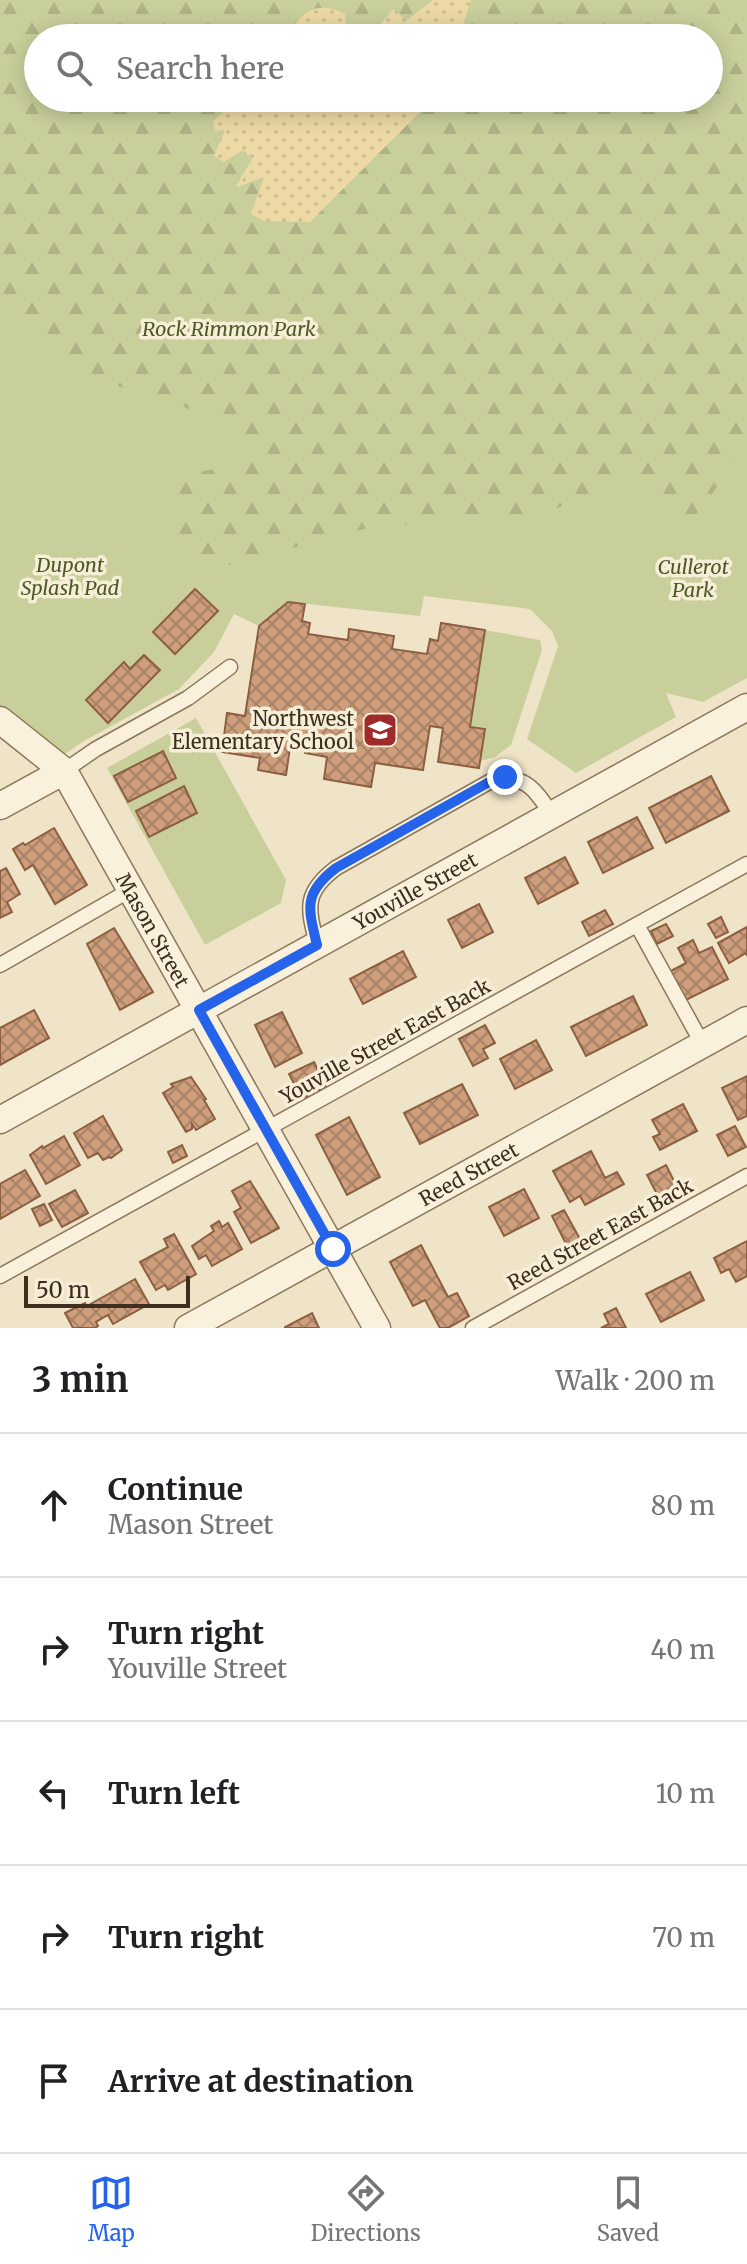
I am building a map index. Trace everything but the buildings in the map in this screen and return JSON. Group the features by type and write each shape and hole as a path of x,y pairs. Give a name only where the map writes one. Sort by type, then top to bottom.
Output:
{"street":[{"name":"Youville Street","path":"0,1120 747,707"},
{"name":"Mason Street","path":"0,720 64,771 377,1328"},
{"path":"0,806 64,771"},
{"name":"Reed Street","path":"188,1328 747,1020"}],"lane":[{"path":"64,771 96,749 188,698 230,667"},
{"path":"317,945 309,911 310,897 321,879 498,777 516,777 536,789 552,815"},
{"name":"Youville Street East Back","path":"0,1276 747,864"},
{"path":"0,965 132,889"},
{"path":"637,925 703,1045"},
{"name":"Reed Street East Back","path":"473,1328 747,1176"}],"green space":[{"name":"Rock Rimmon Park","path":"0,0 747,0 747,678 703,702 666,693 676,717 576,773 527,739 558,646 552,631 530,609 424,596 420,616 288,602 259,626 234,614 214,652 179,689 62,756 0,708"},
{"name":"Rock Rimmon Park","path":"0,0 747,0 747,448 688,525 634,473 538,517 375,526 206,571 170,541 176,476 247,463 227,424 174,403 85,376 0,309"},
{"path":"485,630 540,640 542,650 511,745 495,757 480,761 485,730 470,727"},
{"path":"196,718 286,880 281,903 205,945 107,768"}],"sand":[{"path":"433,0 471,0 463,24 380,24 394,9 406,21"},
{"path":"319,8 345,14 346,24 296,24 304,14"},
{"path":"224,112 420,112 310,222 264,221 251,214 264,177 235,188 252,159 243,150 224,162 214,156 225,130 215,131 213,121"}],"place":[{"name":"Northwest Elementary School","path":"380,730"}],"route":[{"path":"333,1249 199,1010 317,945 309,911 310,897 321,879 498,777 505,777"}],"park label":[{"name":"Dupont Splash Pad","path":"70,576"},
{"name":"Cullerot Park","path":"693,578"}]}
